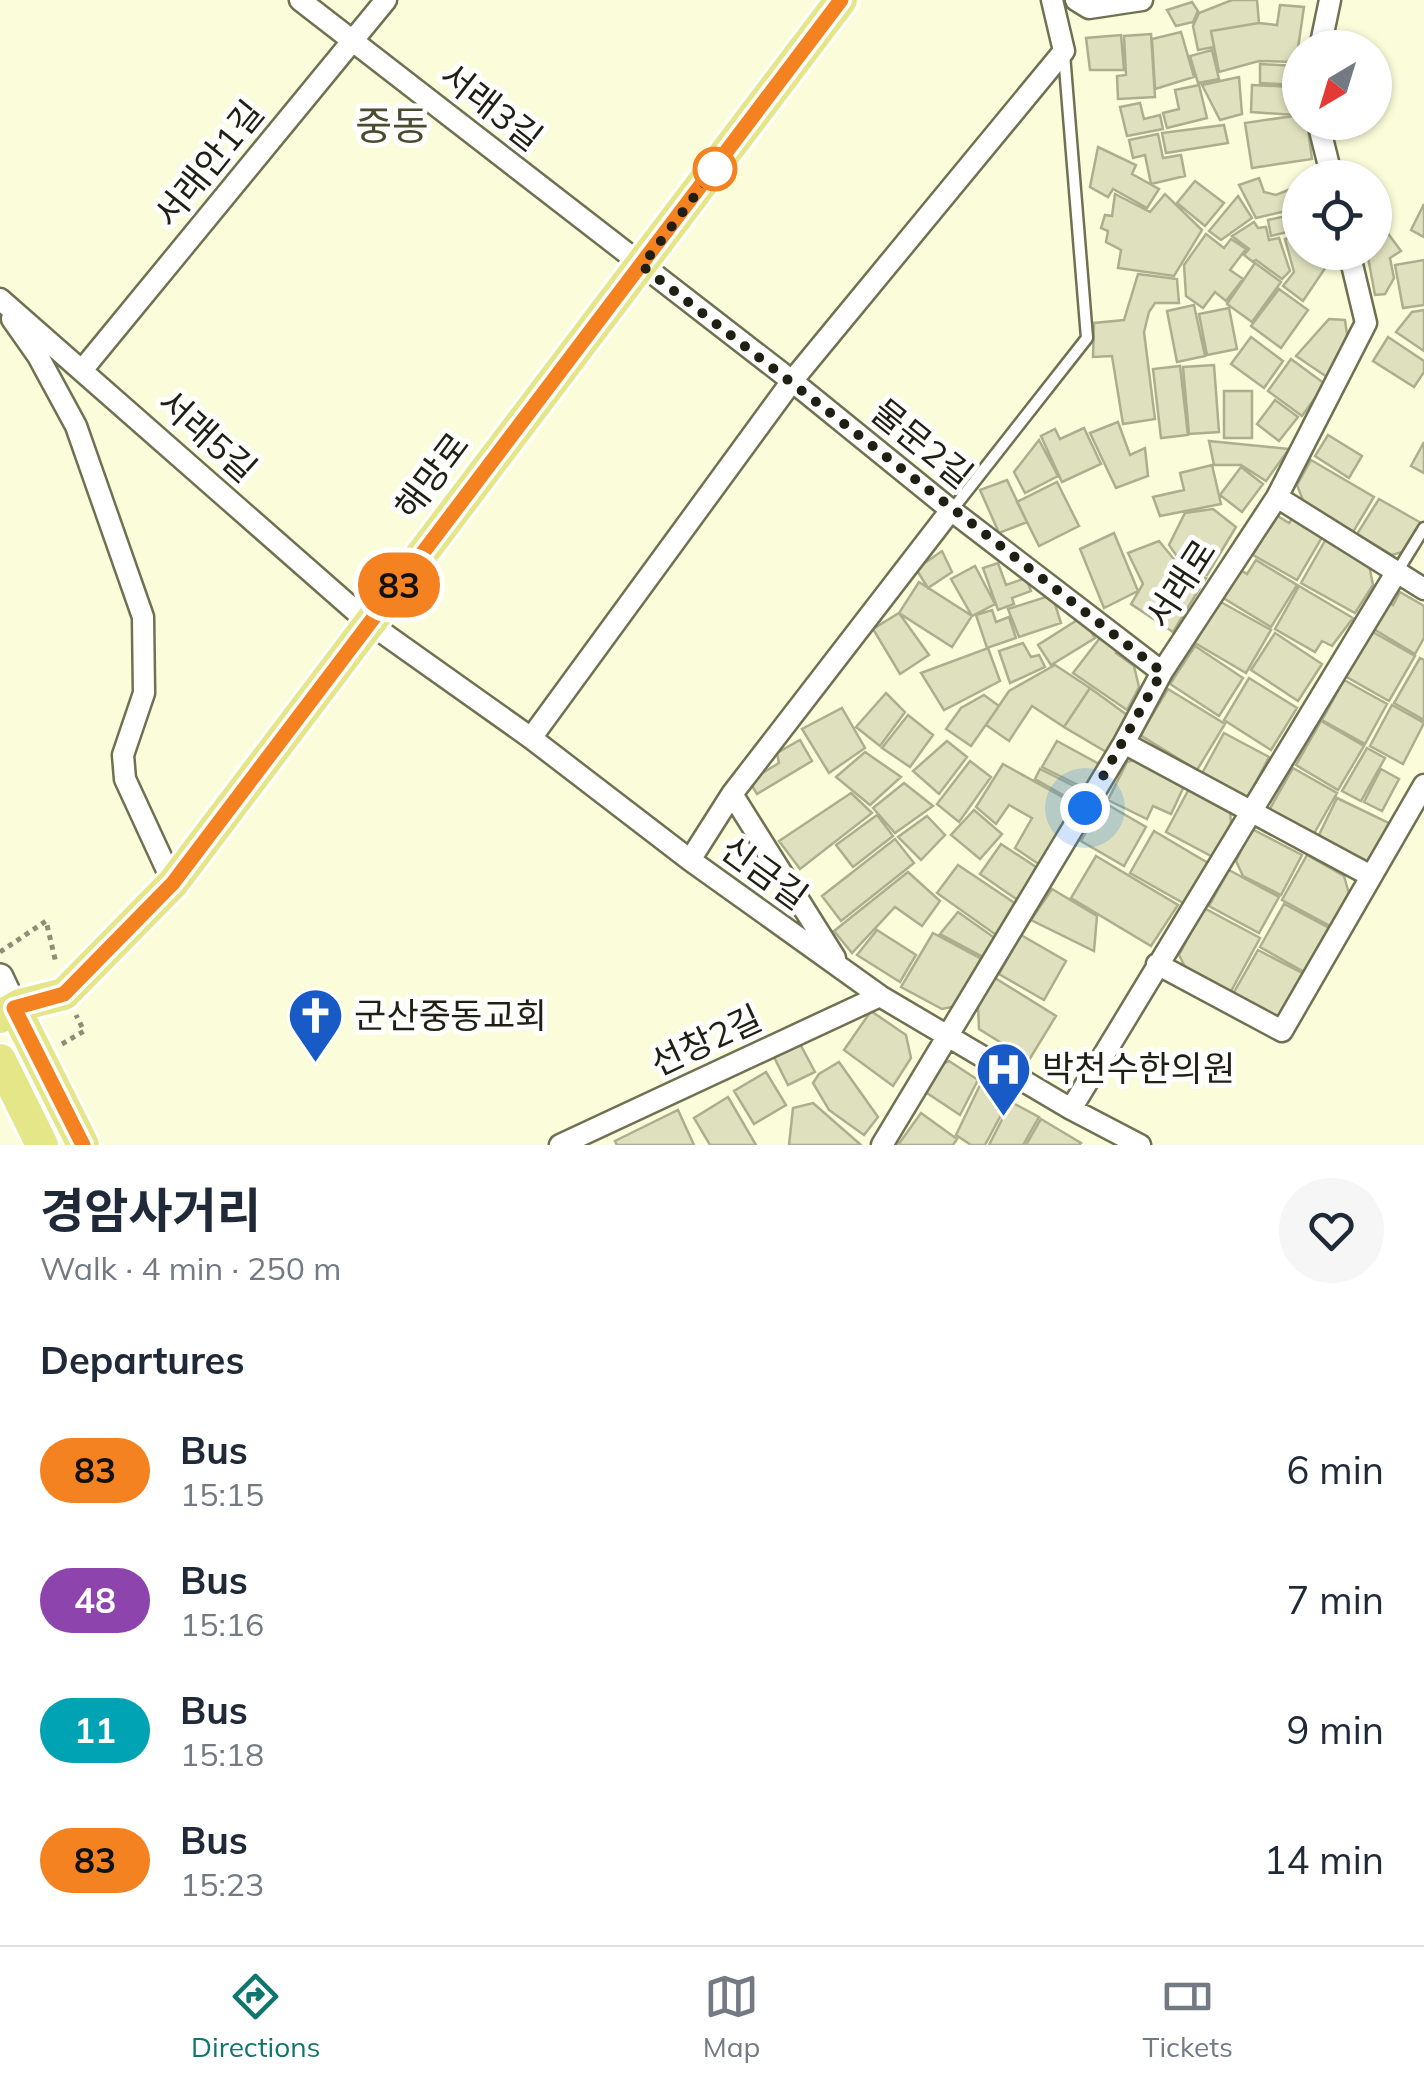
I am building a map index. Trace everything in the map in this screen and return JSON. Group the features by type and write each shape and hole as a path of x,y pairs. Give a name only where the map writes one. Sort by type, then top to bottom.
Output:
{"main road":[{"name":"해망로","path":"7,1012 64,994 173,883 841,0"},
{"path":"7,1012 83,1145"},
{"path":"0,1060 42,1145"}],"street":[{"name":"서래3길","path":"300,0 642,266"},
{"name":"서래안1길","path":"83,369 386,0"},
{"path":"531,738 792,381 1064,51 1052,0"},
{"path":"1083,4 1142,0"},
{"path":"1324,30 1330,0"},
{"name":"물문2길","path":"642,266 1162,672"},
{"name":"서래로","path":"882,1145 1124,743 1162,672 1277,497 1366,323 1354,270"},
{"path":"0,300 38,356 76,426 143,617 144,693 123,755 125,779 173,883"},
{"name":"서래5길","path":"0,300 369,624"},
{"path":"1277,497 1424,589"},
{"path":"690,860 732,794 951,510"},
{"path":"1071,1108 1396,572"},
{"name":"신금길","path":"369,624 531,738 690,860 880,996 1140,1145"},
{"path":"1124,743 1371,876"},
{"path":"1157,964 1282,1031 1424,785"},
{"path":"732,794 842,969"},
{"path":"0,976 7,1012"},
{"name":"선창2길","path":"560,1145 880,996"}],"lane":[{"path":"951,510 1087,338 1064,51"},
{"path":"1396,572 1424,528"}],"building":[{"path":"1232,0 1257,0 1259,23 1211,31 1214,47 1198,50 1193,26 1199,13"},
{"path":"1192,2 1198,11 1193,22 1176,26 1167,10"},
{"path":"1280,5 1304,7 1301,30 1282,30 1282,62 1259,61 1219,72 1211,31 1259,23 1277,25"},
{"path":"1181,32 1194,77 1155,89 1152,39"},
{"path":"1151,34 1155,97 1118,99 1117,76 1126,75 1124,36"},
{"path":"1121,35 1124,70 1090,70 1086,38"},
{"path":"1212,50 1219,79 1198,83 1190,56"},
{"path":"1260,64 1282,65 1282,84 1260,83"},
{"path":"1239,77 1242,114 1220,120 1202,85"},
{"path":"1199,85 1207,118 1167,128 1163,113 1179,109 1175,90"},
{"path":"1252,85 1282,86 1282,114 1251,112"},
{"path":"1140,103 1144,119 1160,115 1163,129 1127,136 1120,107"},
{"path":"1282,118 1282,140 1309,140 1312,159 1282,160 1282,164 1252,168 1245,123"},
{"path":"1224,125 1228,143 1166,153 1162,133"},
{"path":"1158,134 1163,158 1181,155 1185,176 1151,184 1145,155 1133,158 1129,140"},
{"path":"1098,147 1136,165 1132,174 1159,189 1147,208 1113,189 1108,197 1090,187"},
{"path":"1259,178 1264,192 1282,192 1282,212 1256,218 1239,185"},
{"path":"1195,181 1224,203 1205,226 1177,203"},
{"path":"1115,194 1150,212 1165,194 1202,230 1174,276 1118,268 1121,250 1106,242 1108,231 1101,228 1105,215 1112,216"},
{"path":"1238,196 1252,218 1221,240 1209,231"},
{"path":"1424,204 1424,237 1411,230"},
{"path":"1282,217 1282,233 1271,236 1268,220"},
{"path":"1254,222 1258,228 1266,227 1269,240 1279,238 1282,270 1290,271 1282,279 1256,260 1253,262 1244,255 1249,249 1232,236"},
{"path":"1206,234 1224,248 1231,239 1246,249 1230,270 1243,279 1226,301 1215,292 1203,308 1186,296 1184,265"},
{"path":"1392,239 1401,251 1392,257"},
{"path":"1424,260 1424,305 1403,308 1395,265"},
{"path":"1255,263 1281,282 1252,322 1227,304"},
{"path":"1392,268 1394,278 1385,294 1375,295 1370,270"},
{"path":"1324,270 1303,301 1283,286 1294,272"},
{"path":"1138,274 1177,279 1179,303 1155,303 1144,332 1155,419 1123,424 1112,356 1093,357 1094,323 1124,320"},
{"path":"1279,289 1308,310 1281,348 1251,326"},
{"path":"1194,305 1205,356 1177,362 1167,311"},
{"path":"1229,308 1237,349 1207,355 1199,314"},
{"path":"1424,310 1424,351 1396,332 1412,312"},
{"path":"1329,319 1345,320 1348,341 1327,377 1296,356"},
{"path":"1251,337 1283,361 1264,388 1231,364"},
{"path":"1388,337 1424,361 1424,372 1414,387 1373,361"},
{"path":"1291,359 1325,384 1302,416 1268,391"},
{"path":"1214,365 1219,432 1189,434 1183,367"},
{"path":"1180,366 1188,435 1161,438 1153,369"},
{"path":"1224,391 1252,391 1252,438 1224,438"},
{"path":"1275,400 1298,417 1279,441 1257,424"},
{"path":"1118,422 1130,455 1145,448 1148,476 1116,488 1090,433"},
{"path":"1084,428 1101,464 1062,482 1041,436 1055,429 1060,439"},
{"path":"1328,435 1362,456 1349,478 1315,456"},
{"path":"1039,440 1058,476 1025,493 1014,472"},
{"path":"1209,441 1289,449 1266,481 1241,465 1214,465"},
{"path":"1424,442 1424,473 1411,466"},
{"path":"1311,460 1374,497 1353,532 1304,503 1297,485"},
{"path":"1212,465 1221,504 1160,516 1153,497 1184,490 1180,473"},
{"path":"1241,467 1263,484 1242,512 1220,495"},
{"path":"1007,480 1027,522 999,533 980,490"},
{"path":"1057,482 1079,526 1039,546 1017,502"},
{"path":"1379,499 1423,524 1406,551 1392,555 1357,534"},
{"path":"1213,509 1236,527 1207,575 1181,562 1169,545 1185,513"},
{"path":"1276,515 1289,523 1294,516 1324,534 1297,580 1253,555"},
{"path":"1114,533 1138,591 1104,608 1080,549"},
{"path":"1326,539 1369,565 1373,585 1355,613 1301,583"},
{"path":"1159,541 1178,564 1206,578 1173,632 1131,604 1143,584 1128,553"},
{"path":"942,551 952,572 928,588 916,569"},
{"path":"1256,560 1297,585 1271,627 1220,596 1237,568 1247,574"},
{"path":"998,563 1006,585 1026,578 1031,591 1012,598 1014,604 998,610 983,568"},
{"path":"975,566 995,604 972,616 951,579"},
{"path":"919,582 972,616 952,647 899,613"},
{"path":"1299,586 1353,618 1332,646 1322,641 1315,652 1275,629"},
{"path":"1400,592 1424,606 1424,638 1415,654 1372,628 1387,602 1393,605"},
{"path":"1052,595 1061,623 1019,637 1008,609"},
{"path":"1219,601 1271,630 1246,673 1195,643"},
{"path":"992,610 996,622 1009,617 1016,638 987,648 976,615"},
{"path":"899,613 929,655 900,674 873,629"},
{"path":"1082,617 1095,638 1051,665 1038,645"},
{"path":"1371,631 1415,656 1389,701 1345,676"},
{"path":"1275,633 1322,664 1298,701 1251,670"},
{"path":"1103,634 1121,647 1116,653 1134,666 1139,687 1127,710 1073,673"},
{"path":"1023,643 1031,657 1039,655 1045,667 1010,683 999,651"},
{"path":"1195,646 1243,678 1219,716 1170,684"},
{"path":"988,648 1000,681 944,710 921,673"},
{"path":"1420,658 1424,660 1424,720 1394,703"},
{"path":"1055,665 1090,688 1064,727 1032,706 1009,741 986,725 1009,691"},
{"path":"1249,678 1297,708 1271,750 1224,720"},
{"path":"1344,680 1387,704 1365,744 1322,720"},
{"path":"1090,688 1127,715 1108,753 1064,727"},
{"path":"1168,689 1225,724 1197,770 1140,735"},
{"path":"886,693 905,712 880,746 856,727"},
{"path":"984,695 999,706 971,746 946,729 961,708"},
{"path":"1392,705 1424,723 1403,764 1370,746"},
{"path":"842,708 865,748 829,773 802,729"},
{"path":"908,715 933,735 910,767 882,748"},
{"path":"1321,721 1364,746 1338,790 1296,765"},
{"path":"1224,733 1269,757 1246,801 1200,777"},
{"path":"800,740 812,761 757,794 749,781 779,763 777,753"},
{"path":"947,741 967,757 939,794 913,771"},
{"path":"1057,741 1101,765 1086,789 1042,767"},
{"path":"1367,748 1385,758 1361,801 1342,791"},
{"path":"865,752 901,777 870,805 836,777"},
{"path":"1138,759 1186,782 1171,814 1153,806 1147,819 1108,800 1127,762"},
{"path":"970,761 991,777 959,822 937,804"},
{"path":"1003,764 1075,804 1040,865 1015,848 1032,818 1009,805 996,824 976,807"},
{"path":"1293,768 1337,793 1312,837 1268,812"},
{"path":"1040,769 1084,791 1077,803 1035,779"},
{"path":"1381,769 1399,779 1382,811 1364,802"},
{"path":"904,783 933,806 895,833 873,808"},
{"path":"1190,787 1230,808 1231,825 1213,857 1166,832"},
{"path":"851,793 872,813 800,869 779,841"},
{"path":"1337,798 1389,823 1370,864 1317,839"},
{"path":"1103,802 1146,827 1124,866 1081,841"},
{"path":"974,810 1002,834 980,859 951,835"},
{"path":"877,815 893,836 853,867 836,845"},
{"path":"927,816 945,835 921,860 898,837"},
{"path":"1252,829 1302,855 1281,895 1243,876 1236,861"},
{"path":"1154,831 1208,863 1185,904 1130,873"},
{"path":"895,839 914,863 841,921 822,896"},
{"path":"1001,844 1036,867 1019,901 980,874"},
{"path":"1307,855 1344,876 1350,897 1332,927 1282,900"},
{"path":"1096,856 1178,905 1151,946 1071,898"},
{"path":"958,865 1016,904 999,937 937,893"},
{"path":"1229,870 1279,897 1259,933 1209,906"},
{"path":"908,872 940,901 922,926 895,907 852,953 834,931"},
{"path":"1052,889 1097,916 1094,951 1031,920"},
{"path":"1284,904 1331,929 1306,973 1260,947"},
{"path":"1204,908 1260,938 1230,993 1186,969 1179,955"},
{"path":"958,912 999,941 987,959 940,934"},
{"path":"877,930 916,955 900,982 857,955"},
{"path":"933,933 987,962 961,1005 942,1009 901,987"},
{"path":"1021,935 1066,961 1044,1000 999,974"},
{"path":"1258,950 1304,974 1279,1018 1233,994"},
{"path":"995,978 1056,1016 1029,1060 979,1029 978,1006"},
{"path":"871,1011 906,1035 911,1058 893,1086 844,1050"},
{"path":"799,1042 815,1072 788,1085 773,1055"},
{"path":"949,1061 978,1080 960,1115 924,1091 939,1066"},
{"path":"839,1062 878,1117 864,1135 829,1110 813,1083 819,1074"},
{"path":"766,1072 786,1105 754,1124 734,1091"},
{"path":"981,1083 1009,1100 985,1145 971,1145 956,1135"},
{"path":"728,1097 756,1145 710,1145 694,1118"},
{"path":"1011,1102 1039,1117 1023,1145 989,1145"},
{"path":"813,1103 861,1145 789,1145 793,1108"},
{"path":"678,1110 694,1145 617,1145 615,1141"},
{"path":"921,1113 957,1139 953,1145 898,1145"},
{"path":"1041,1119 1081,1143 1026,1145"}],"bus line":[{"name":"83","path":"83,1145 14,1008 64,994 173,883 841,0"}],"place":[{"name":"군산중동교회","path":"315,1065"},
{"name":"박천수한의원","path":"1003,1118"}],"district":[{"name":"중동","path":"392,126"}],"route":[{"path":"715,169 642,266 1162,672 1085,808"}]}
